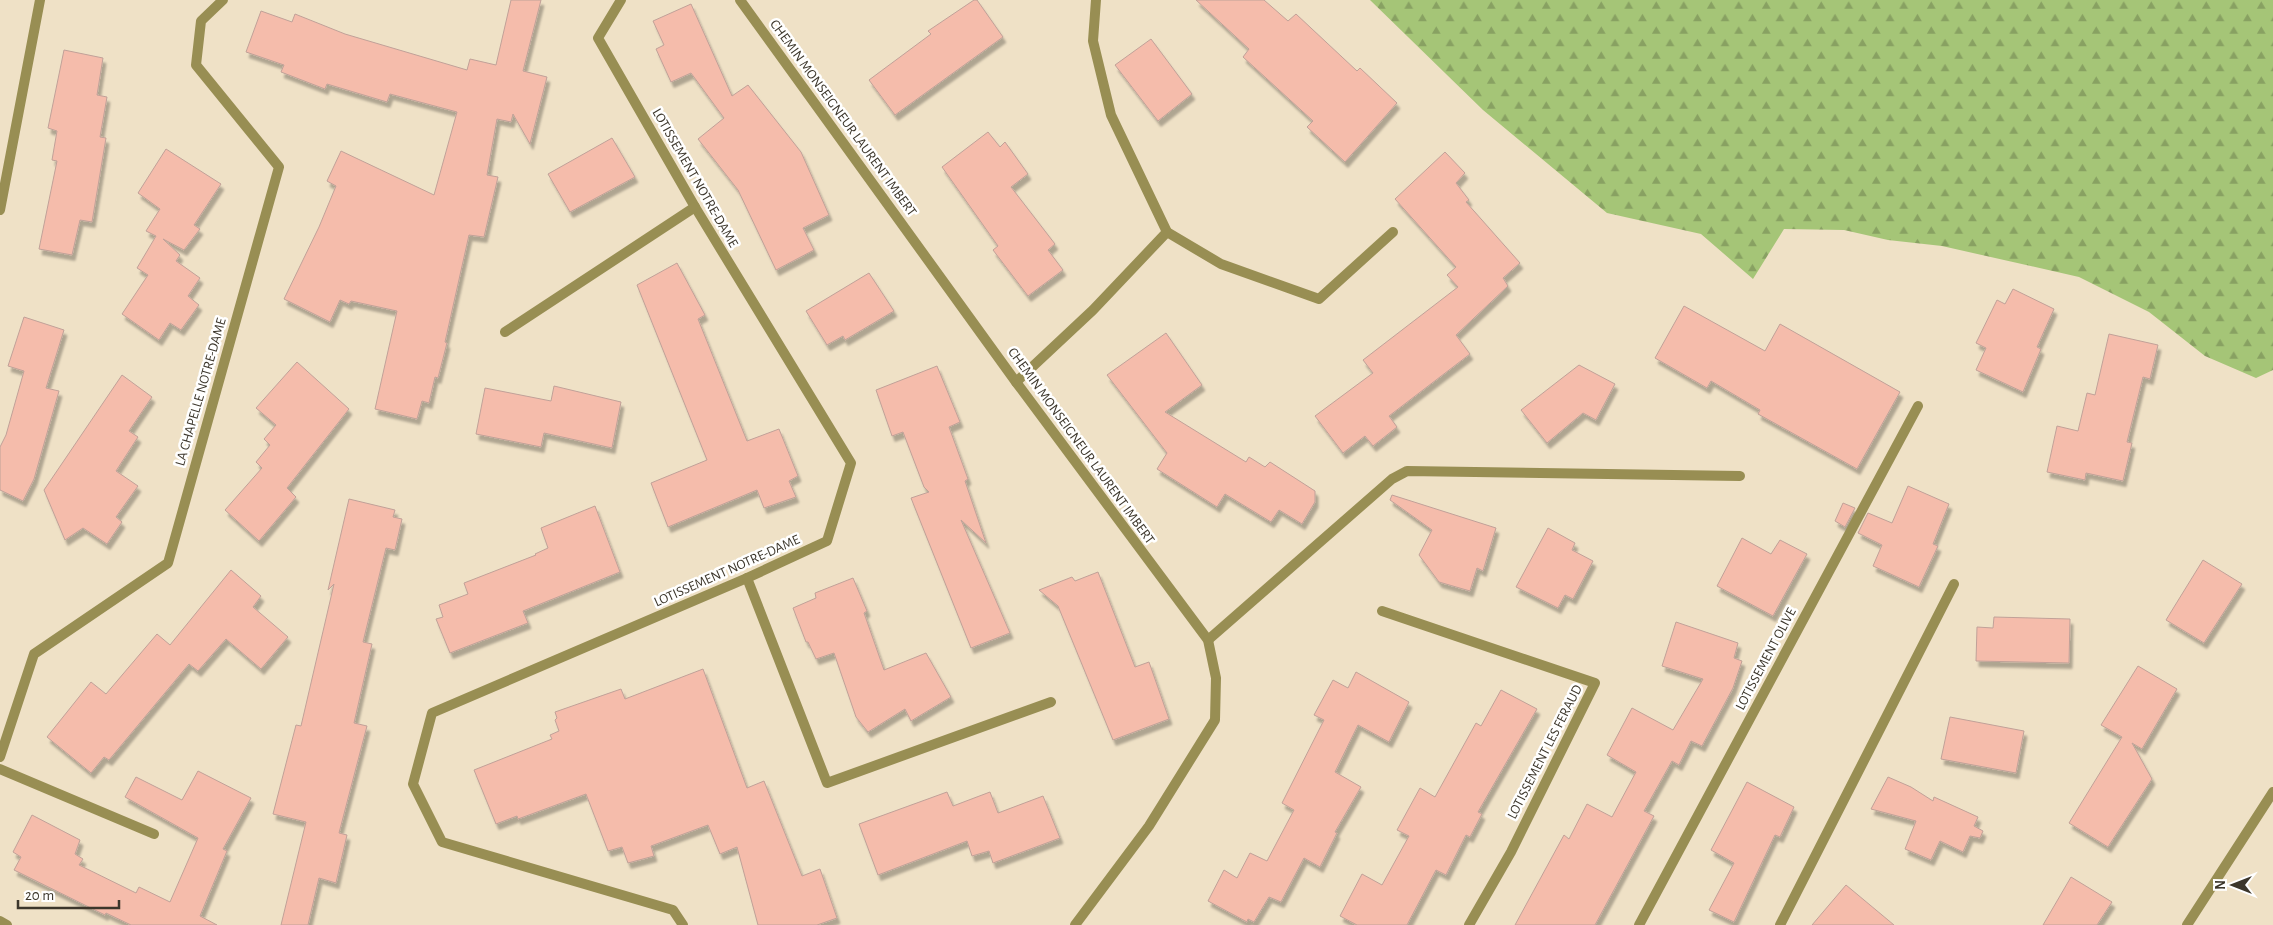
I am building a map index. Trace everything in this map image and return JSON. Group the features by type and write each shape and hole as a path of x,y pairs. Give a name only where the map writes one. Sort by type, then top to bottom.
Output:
{"street":[{"path":"0,210 40,0"},
{"name":"LA CHAPELLE NOTRE-DAME","path":"0,757 34,654 168,563 279,166 196,65 201,21 223,0"},
{"name":"LOTISSEMENT NOTRE-DAME","path":"621,0 598,38 695,207 851,463 827,541 747,578 432,713 413,784 442,842 673,910 683,925"},
{"name":"CHEMIN MONSEIGNEUR LAURENT IMBERT","path":"740,0 1016,382 1208,640 1216,678 1216,720 1149,826 1075,925"},
{"path":"1096,0 1093,41 1111,115 1167,232 1220,264 1319,299 1393,232"},
{"path":"505,332 695,207"},
{"path":"1016,382 1093,310 1167,232"},
{"name":"LOTISSEMENT OLIVE","path":"1640,925 1918,406"},
{"path":"1208,640 1392,479 1407,471 1740,476"},
{"path":"747,578 827,783 1051,702"},
{"path":"1780,925 1954,584"},
{"name":"LOTISSEMENT LES FERAUD","path":"1382,611 1595,682 1510,852 1469,925"},
{"path":"0,769 154,834"},
{"path":"2187,925 2273,792"},
{"path":"0,921 7,925"}],"green space":[{"path":"1370,0 2273,0 2273,370 2256,378 2205,356 2149,312 2079,277 1942,246 1888,240 1844,230 1784,229 1753,279 1701,234 1607,213 1483,110"}],"building":[{"path":"511,0 541,0 523,71 547,77 530,144 513,114 511,122 497,119 487,175 498,177 484,237 469,235 445,342 447,343 438,378 435,377 429,403 422,401 417,419 375,409 397,311 351,301 349,304 340,300 330,322 284,299 319,227 336,186 327,181 341,151 434,195 457,112 390,94 387,102 327,84 325,89 281,72 284,65 246,52 261,11 292,22 295,14 345,34 467,70 470,59 496,65"},
{"path":"974,0 977,0 1003,37 895,115 869,80 931,34 928,31"},
{"path":"1196,0 1264,0 1288,21 1296,14 1357,71 1360,68 1397,103 1345,162 1307,127 1313,121 1243,57 1249,49"},
{"path":"691,4 732,96 748,85 801,152 829,215 803,228 814,250 776,270 738,190 698,139 724,118 691,73 671,82 656,49 664,45 653,21"},
{"path":"1151,39 1192,94 1158,121 1115,65"},
{"path":"64,50 103,58 97,95 107,97 100,137 106,138 92,222 80,220 72,255 39,249 57,161 52,160 57,131 48,128"},
{"path":"988,132 1000,147 1005,142 1028,174 1011,187 1055,244 1048,250 1063,270 1028,296 993,250 998,246 942,167"},
{"path":"612,138 635,177 570,212 548,174"},
{"path":"166,149 221,184 194,225 200,229 184,250 163,239 180,255 176,261 200,278 188,296 199,305 181,330 170,323 159,340 122,314 148,275 137,268 156,236 146,231 160,209 138,193"},
{"path":"1445,152 1465,173 1456,183 1469,200 1466,202 1520,263 1503,278 1508,286 1456,335 1470,354 1389,416 1397,427 1373,446 1365,436 1343,453 1315,416 1373,373 1363,360 1458,287 1447,275 1456,267 1395,199"},
{"path":"677,263 705,315 698,319 747,441 779,429 798,476 789,481 796,497 764,508 757,490 668,527 651,483 707,460 637,285"},
{"path":"869,273 894,311 845,340 843,336 827,345 806,311"},
{"path":"2013,289 2054,309 2037,347 2041,349 2023,392 1976,370 1986,348 1976,343 1997,300 2005,304"},
{"path":"1684,306 1765,351 1780,324 1900,392 1857,469 1758,414 1760,410 1711,381 1707,388 1655,358"},
{"path":"24,317 64,330 46,388 59,391 34,479 23,501 0,490 0,447 6,435 24,371 8,366"},
{"path":"1166,333 1202,385 1165,412 1246,462 1249,457 1265,467 1270,462 1315,491 1315,502 1302,524 1279,510 1271,522 1225,494 1217,507 1157,469 1167,453 1107,375"},
{"path":"2109,334 2158,345 2150,379 2143,377 2127,442 2132,443 2123,481 2086,473 2085,480 2047,472 2057,426 2078,431 2087,393 2095,395"},
{"path":"297,362 349,409 287,488 296,497 259,541 225,510 262,468 256,462 270,445 264,439 276,425 256,408"},
{"path":"1579,365 1615,384 1596,420 1583,413 1547,443 1521,410"},
{"path":"937,366 960,422 949,427 968,479 965,481 986,543 961,520 1010,633 971,648 911,498 929,492 924,487 903,432 892,436 876,390"},
{"path":"122,375 152,397 129,431 138,437 116,471 138,486 116,517 122,522 107,544 83,528 65,540 44,490"},
{"path":"554,386 621,402 612,448 544,433 541,447 476,434 485,388 551,401"},
{"path":"1908,486 1949,504 1933,544 1938,546 1919,587 1873,566 1882,545 1858,533 1868,513 1892,523"},
{"path":"1392,495 1496,528 1483,571 1477,568 1470,591 1439,582 1419,555 1432,530 1390,500"},
{"path":"349,499 395,510 393,517 402,519 395,550 386,548 363,642 372,644 354,723 367,726 339,833 347,835 336,883 319,878 308,925 281,925 306,822 273,814 296,725 301,726 334,584 328,590"},
{"path":"1843,503 1855,508 1845,527 1835,521"},
{"path":"595,506 620,572 523,611 528,623 450,653 436,619 443,617 439,605 468,594 464,583 536,555 548,548 541,528"},
{"path":"1548,528 1575,543 1572,550 1593,561 1573,599 1565,595 1558,608 1516,587"},
{"path":"1742,538 1771,554 1780,540 1807,554 1773,616 1717,586"},
{"path":"2203,560 2242,584 2204,643 2166,620"},
{"path":"231,570 261,596 253,607 288,637 261,669 226,639 198,671 189,664 109,760 104,757 91,773 47,737 91,682 106,694 157,634 170,645"},
{"path":"1098,572 1135,667 1149,662 1169,719 1113,740 1058,606 1039,590 1072,577 1075,581"},
{"path":"853,578 867,611 864,613 884,670 926,653 951,697 911,721 905,709 868,732 856,717 834,653 816,659 808,642 806,642 793,608 816,598 815,593"},
{"path":"1994,617 2070,619 2069,663 1976,661 1977,627 1993,628"},
{"path":"1676,622 1738,643 1734,658 1742,661 1733,688 1702,746 1691,741 1679,765 1672,761 1644,811 1654,816 1595,925 1515,925 1564,835 1569,839 1587,804 1612,817 1636,772 1607,755 1632,708 1673,730 1703,679 1662,666"},
{"path":"2138,666 2177,689 2142,749 2132,743 2152,779 2108,847 2069,823 2122,737 2101,725"},
{"path":"703,669 747,788 764,781 802,876 820,869 837,918 817,925 758,925 737,847 720,854 708,825 651,846 654,856 628,863 622,847 608,851 586,794 518,819 517,816 496,824 474,770 552,739 550,735 559,731 555,720 557,718 555,712 621,689 625,699"},
{"path":"1356,672 1409,702 1389,742 1358,725 1335,772 1361,787 1335,832 1337,833 1320,867 1304,858 1281,902 1269,897 1254,922 1248,919 1247,922 1208,901 1224,870 1237,878 1250,853 1267,861 1294,810 1282,803 1324,720 1314,715 1333,680 1348,688"},
{"path":"1501,690 1537,709 1478,812 1482,814 1470,837 1466,835 1446,875 1436,870 1407,925 1357,925 1340,916 1362,874 1382,885 1409,836 1397,830 1420,788 1435,797 1476,723 1481,726"},
{"path":"1950,717 2024,731 2016,773 1941,759"},
{"path":"198,771 251,798 223,849 227,851 200,916 217,925 131,925 106,913 105,915 14,870 21,857 13,852 32,815 80,840 75,854 83,859 79,865 136,893 139,887 170,902 198,838 125,797 136,777 182,800"},
{"path":"1888,777 1911,787 1933,801 1934,797 1978,817 1974,826 1983,831 1980,838 1970,836 1963,852 1940,841 1931,860 1905,849 1916,821 1871,809"},
{"path":"1747,782 1794,807 1780,837 1775,835 1734,922 1709,910 1734,863 1711,850"},
{"path":"947,792 953,806 990,792 998,813 1043,796 1060,838 993,863 989,851 972,856 967,841 878,875 859,824"},
{"path":"2071,877 2112,902 2097,925 2043,925"},
{"path":"1846,885 1894,925 1812,925"}]}
